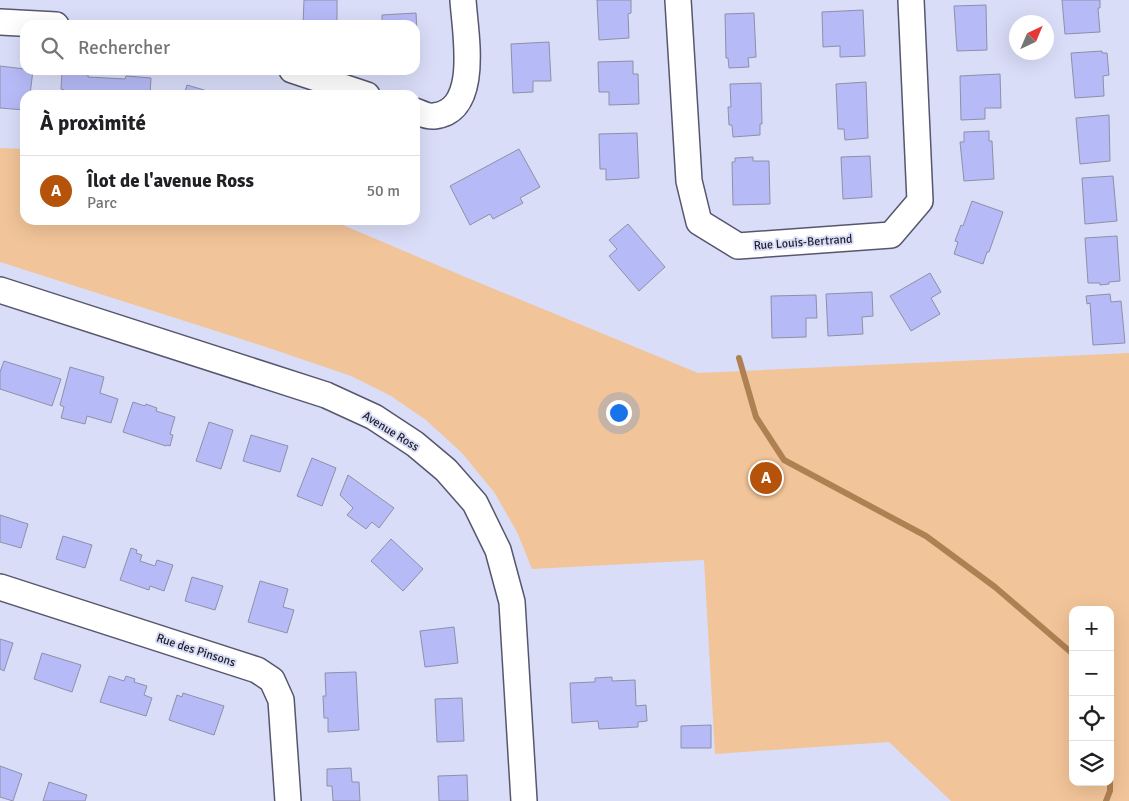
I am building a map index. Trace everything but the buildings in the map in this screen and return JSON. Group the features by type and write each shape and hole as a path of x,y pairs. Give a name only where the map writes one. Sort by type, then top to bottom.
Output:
{"street":[{"path":"420,113 432,117 448,112 460,99 467,76 463,0"},
{"name":"Rue Louis-Bertrand","path":"678,0 689,181 699,222 738,246 891,235 920,201 911,0"},
{"path":"0,22 20,23"},
{"path":"307,75 352,90"},
{"name":"Avenue Ross","path":"0,290 326,395 382,422 415,444 446,470 475,504 498,550 512,602 524,801"},
{"name":"Rue des Pinsons","path":"0,587 257,670 272,680 281,700 288,801"}],"shaded area":[{"path":"0,148 20,149 20,225 343,225 698,373 1129,353 1129,801 951,801 889,742 715,754 704,560 532,569 517,532 494,492 462,453 426,420 391,396 351,376 0,262"}],"waterway":[{"path":"739,358 756,417 784,460 926,536 995,587 1070,651"},
{"path":"1106,801 1110,786"}],"place":[{"name":"Îlot de l'avenue Ross","path":"766,478"}]}
